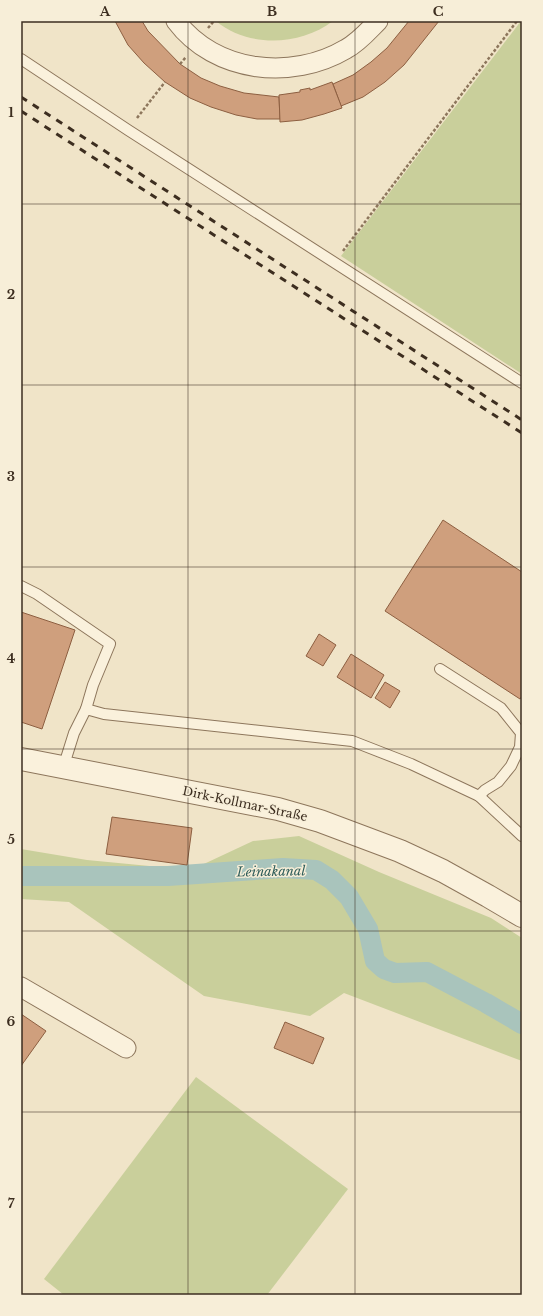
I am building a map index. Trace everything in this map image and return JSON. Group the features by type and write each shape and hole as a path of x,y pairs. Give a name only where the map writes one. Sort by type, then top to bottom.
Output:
{"street":[{"path":"176,21 197,42 216,54 233,61 259,68 279,69 304,66 323,60 347,49 378,21"},
{"name":"Dirk-Kollmar-Straße","path":"21,759 278,808 320,821 400,851 443,871 522,916"},
{"path":"21,987 126,1048"}],"lane":[{"path":"21,59 128,130 522,383"},
{"path":"21,586 37,594 110,644 93,685 86,708 74,733 63,768"},
{"path":"440,669 501,708 521,733 520,747 511,766 498,782 485,790 479,796"},
{"path":"86,708 104,714 352,741 411,764 479,796 522,836"}],"path":[{"path":"335,263 517,21"},
{"path":"128,130 165,82"}],"green space":[{"path":"216,21 333,21 320,29 305,35 290,39 274,40 243,36 229,30"},
{"path":"522,21 522,374 341,256"},
{"path":"299,836 379,872 491,918 522,938 522,1061 344,993 310,1016 204,996 69,902 21,899 21,849 87,860 191,870 253,841"},
{"path":"196,1077 348,1189 267,1295 64,1295 44,1279"}],"building":[{"path":"115,21 142,21 148,31 180,64 201,78 220,86 244,93 279,97 280,119 257,119 236,115 190,98 165,82 144,63 128,45"},
{"path":"409,21 439,21 404,65 385,82 363,97 341,106 333,84 353,75 371,62 387,48"},
{"path":"332,82 342,108 302,120 280,122 279,95 300,92 300,90 310,88 310,90"},
{"path":"443,520 522,572 522,696 520,699 385,611"},
{"path":"21,612 75,630 42,729 21,722"},
{"path":"319,634 336,645 323,666 306,656"},
{"path":"351,654 384,675 371,698 337,677"},
{"path":"385,682 400,691 390,708 375,698"},
{"path":"112,817 192,828 187,865 106,854"},
{"path":"21,1014 46,1031 21,1066"},
{"path":"285,1022 324,1038 313,1064 274,1048"}],"waterway":[{"name":"Leinakanal","path":"21,876 168,876 283,868 316,870 332,880 349,897 368,929 375,961 384,969 395,973 427,972 522,1024"}],"railway":[{"path":"21,97 522,420"},
{"path":"21,111 522,433"}]}
